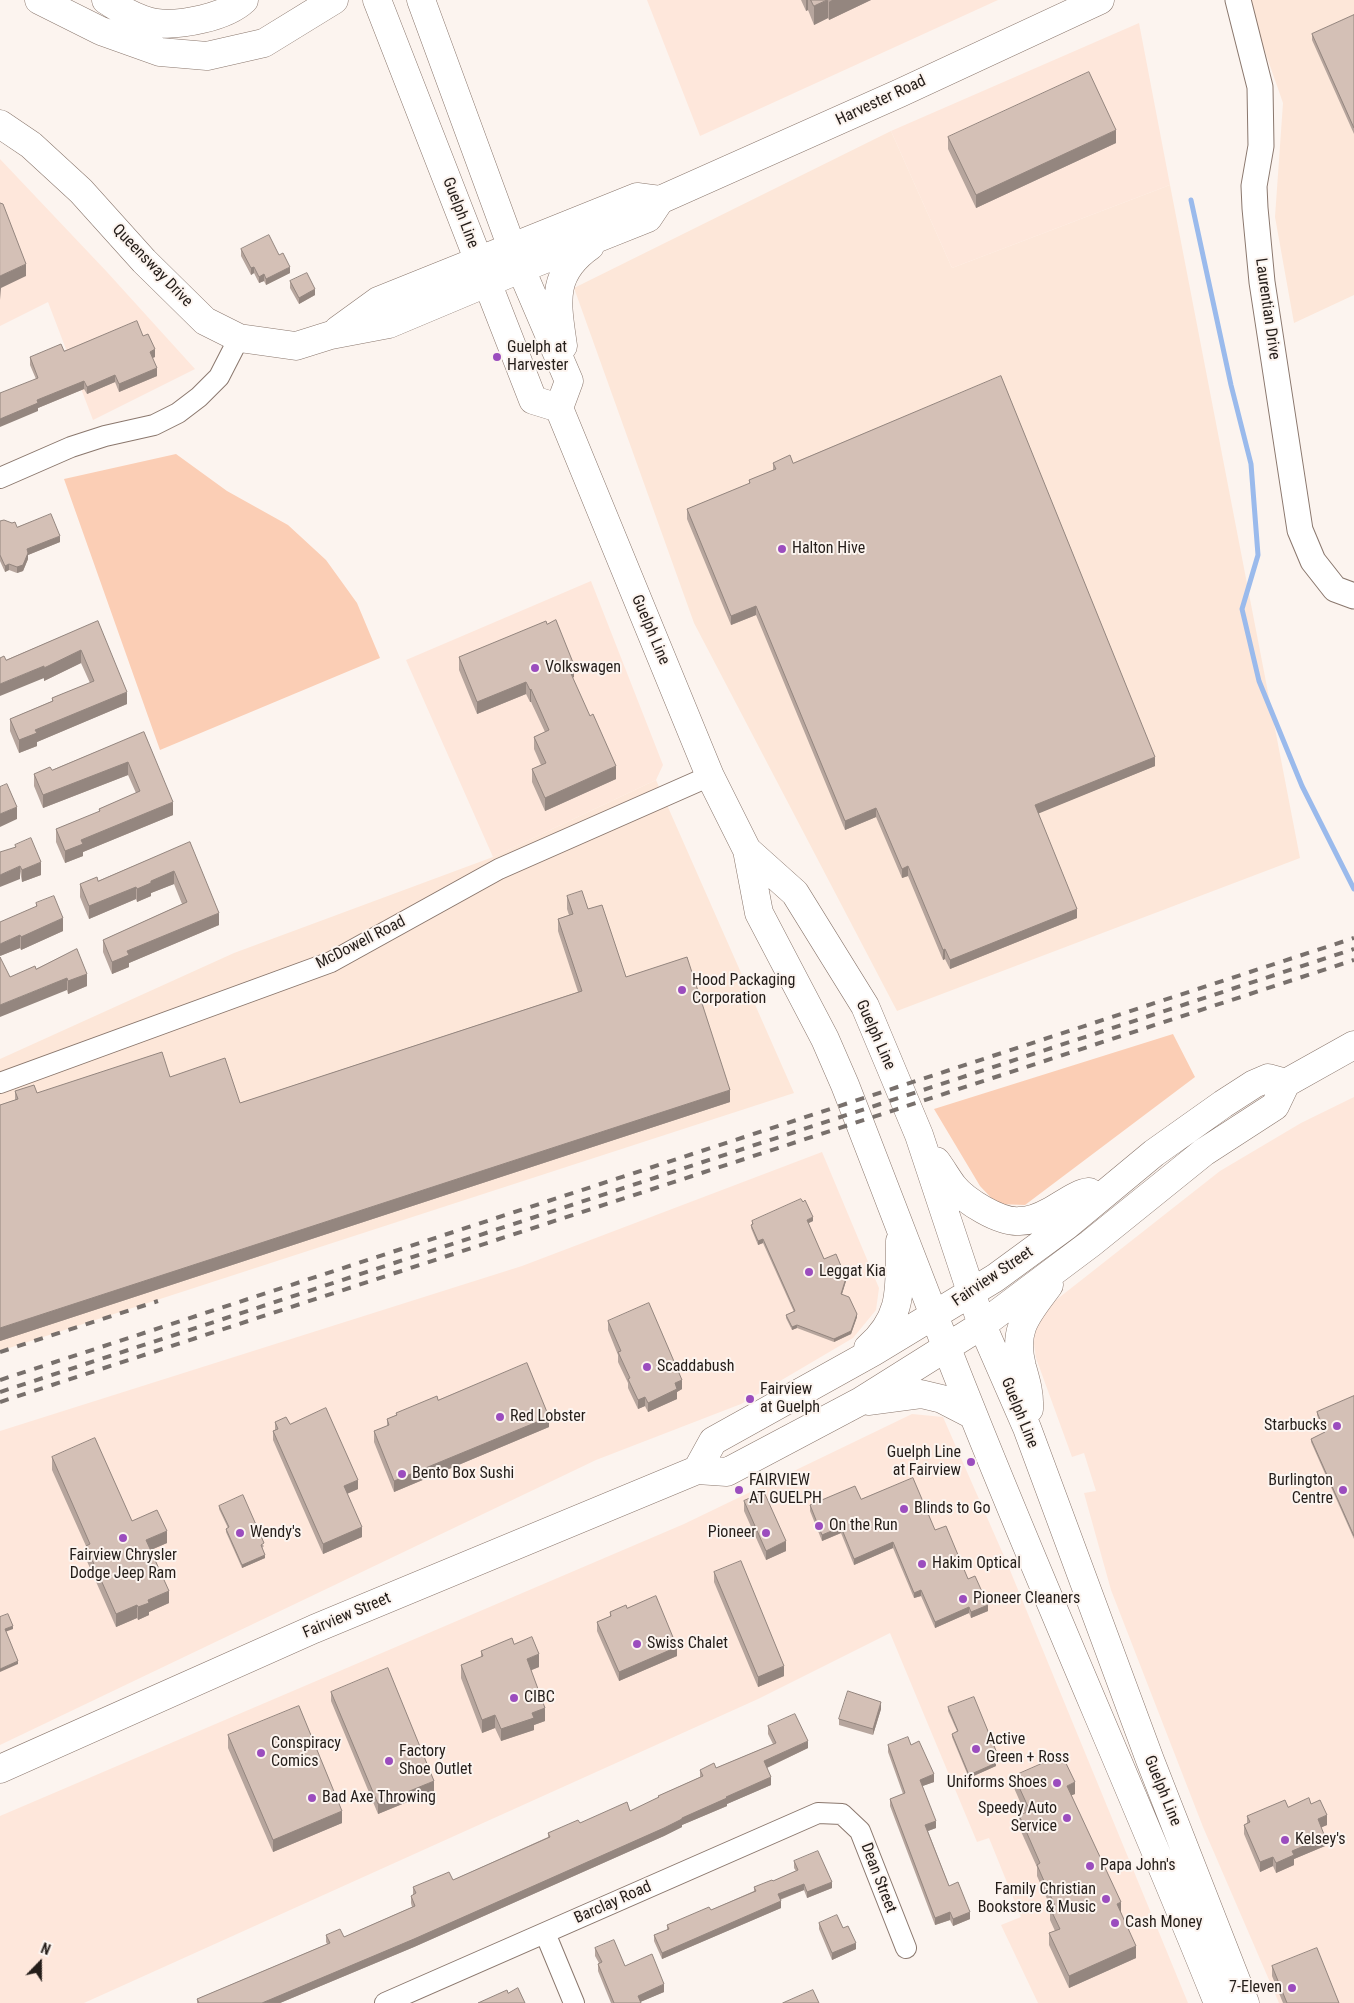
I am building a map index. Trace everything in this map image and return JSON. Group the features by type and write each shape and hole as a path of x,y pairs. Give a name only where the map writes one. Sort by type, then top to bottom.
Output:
{"main road":[{"path":"39,0 101,31 160,52 207,56 264,43 334,0"},
{"path":"106,0 123,11 156,23 193,22 236,8 244,0"},
{"name":"Guelph Line","path":"377,0 533,400 559,408 710,776 747,850 759,913 826,1039 973,1415 1094,1706 1142,1816 1218,2003"},
{"path":"421,0 516,258 568,381"},
{"name":"Harvester Road","path":"483,272 516,258 637,197 660,200 900,93 1100,0"},
{"name":"Queensway Drive","path":"0,124 31,145 81,191 144,261 205,321 239,338 296,346 331,335 389,324 483,272"},
{"name":"Harvester Road","path":"516,258 606,235 648,218 660,200"},
{"path":"559,408 568,381 558,305 559,286 566,269 578,254 606,235"},
{"name":"Guelph Line","path":"747,850 795,893 865,1006 919,1135 982,1325 1027,1428 1150,1760 1245,2003"},
{"path":"1286,1083 1354,1045"},
{"name":"Fairview Street","path":"0,1769 314,1629 697,1470 727,1472 861,1402 982,1325 1058,1268 1204,1152 1275,1106 1286,1083 1268,1078 1254,1084 1223,1104 1154,1153 1066,1226 995,1278 935,1316 852,1364 713,1440 697,1470"},
{"path":"919,1135 954,1188 974,1204 1000,1218 1020,1222 1037,1218 1065,1205 1081,1193 1108,1191"},
{"path":"852,1364 874,1343 888,1325 898,1301 900,1229"},
{"path":"1027,1428 1030,1396 1020,1357 1019,1334 1034,1303 1048,1286 1058,1268"},
{"path":"861,1402 921,1394 942,1399 973,1415"}],"street":[{"name":"Laurentian Drive","path":"1238,0 1260,87 1261,146 1254,186 1255,208 1262,282 1300,530 1313,561 1335,589 1354,596"},
{"path":"0,478 70,447 105,436 154,425 178,413 199,397 218,377 239,338"},
{"name":"McDowell Road","path":"0,1084 331,962 499,869 710,776"},
{"name":"Barclay Road","path":"385,2003 818,1813 842,1814"},
{"name":"Dean Street","path":"842,1814 860,1832 906,1948"},
{"path":"545,1933 574,2003"}],"shaded area":[{"path":"647,0 998,0 700,136"},
{"path":"1247,0 1354,0 1354,295 1294,323 1275,217 1283,103"},
{"path":"1139,23 1170,185 952,268 891,131"},
{"path":"891,131 952,268 1170,185 1300,858 897,1011 694,623 574,288"},
{"path":"0,159 107,272 195,369 93,420 48,302 0,326"},
{"path":"176,454 227,491 288,525 326,560 357,603 380,658 160,750 64,479"},
{"path":"591,581 663,765 656,780 493,857 406,660"},
{"path":"656,780 794,1093 0,1351 0,1059 234,953 493,857"},
{"path":"1173,1034 1195,1077 1025,1205 997,1204 980,1186 934,1109"},
{"path":"1354,1097 1354,2003 1279,2003 1203,1827 1111,1590 1084,1493 1096,1491 1084,1453 1072,1457 1036,1358 1033,1337 1038,1320 1051,1304 1220,1171 1301,1123"},
{"path":"822,1152 879,1288 876,1310 853,1338 741,1404 596,1460 0,1745 0,1431 522,1266"},
{"path":"912,1414 943,1417 1007,1563 1188,2003 1038,2003 1001,1925 1021,1917 989,1838 977,1842 890,1633 758,1699 84,2003 0,2003 0,1816 684,1524"}],"building":[{"path":"811,0 827,0 814,6"},
{"path":"1354,15 1354,128 1312,34"},
{"path":"1089,72 1116,130 976,195 948,137"},
{"path":"0,203 3,204 26,264 0,276"},
{"path":"269,235 279,255 283,253 290,267 266,279 264,274 259,277 254,267 251,268 241,249"},
{"path":"307,273 315,289 299,298 290,281"},
{"path":"137,321 143,336 148,334 155,349 150,352 157,368 119,384 115,375 87,387 84,381 37,400 38,403 0,419 0,393 38,378 30,357 61,344 64,351"},
{"path":"1001,376 1155,757 1035,805 1077,909 950,960 945,949 943,950 908,866 902,869 876,808 845,821 756,606 731,616 687,509 750,483 749,480 776,469 773,463 790,455 793,463"},
{"path":"51,514 60,536 27,549 28,553 23,565 17,567 9,564 5,566 0,555 0,521 15,522 17,527"},
{"path":"556,620 574,665 568,667 590,716 593,714 616,766 545,798 532,769 546,763 534,737 549,730 531,689 526,682 477,702 459,657 546,621 547,624"},
{"path":"98,621 127,692 35,730 37,733 19,740 10,719 53,701 52,698 94,681 81,650 44,668 44,666 0,684 0,658 4,656 6,660"},
{"path":"144,732 173,802 81,840 83,844 65,851 56,829 100,811 99,809 140,791 128,762 43,795 34,774 50,767 52,770"},
{"path":"7,784 17,807 0,814 0,787"},
{"path":"31,838 41,862 22,870 20,866 0,875 0,852 16,847 15,845"},
{"path":"190,842 219,913 127,951 129,955 112,962 103,940 187,902 174,871 137,889 136,887 89,906 80,884 97,877 98,881"},
{"path":"582,891 588,909 602,905 626,977 687,957 730,1090 0,1328 0,1105 18,1099 15,1091 34,1085 37,1093 162,1052 170,1077 225,1058 240,1103 582,991 558,919 573,914 567,896"},
{"path":"54,896 63,918 21,937 20,935 0,944 0,922 37,906 36,903"},
{"path":"77,949 87,974 68,981 67,978 0,1005 0,957 10,977 35,966 36,969"},
{"name":"Leggat Kia","path":"801,1199 803,1202 805,1200 813,1217 807,1220 824,1259 836,1254 846,1278 841,1294 849,1297 857,1314 851,1331 834,1339 797,1325 792,1327 786,1315 795,1311 763,1239 758,1241 751,1225 753,1224 752,1221"},
{"name":"Scaddabush","path":"649,1303 682,1380 675,1383 677,1389 648,1403 645,1397 638,1400 628,1379 630,1378 618,1352 621,1351 608,1321"},
{"path":"527,1363 549,1417 394,1481 374,1431 389,1425 387,1419 397,1415 396,1413 437,1396 438,1400"},
{"name":"Burlington Centre","path":"1354,1396 1354,1536 1311,1439 1325,1432 1317,1412"},
{"path":"326,1408 358,1480 344,1486 362,1527 323,1544 273,1431 278,1429 275,1422 286,1417 290,1424"},
{"name":"Fairview Chrysler Dodge Jeep Ram","path":"95,1438 132,1521 157,1510 167,1531 146,1540 169,1591 148,1600 149,1603 138,1607 137,1605 116,1614 86,1546 90,1544 52,1457"},
{"path":"913,1478 935,1530 946,1526 968,1579 975,1576 988,1605 971,1612 969,1607 935,1622 921,1590 914,1593 893,1542 854,1559 841,1527 822,1535 810,1505 855,1486 861,1499"},
{"path":"764,1492 786,1541 766,1551 744,1501"},
{"name":"Wendy's","path":"243,1495 264,1543 261,1545 265,1555 242,1565 226,1529 229,1527 219,1506"},
{"path":"741,1561 784,1666 758,1677 714,1572"},
{"name":"Swiss Chalet","path":"656,1596 677,1647 619,1672 597,1622 611,1616 610,1612 626,1605 627,1608"},
{"path":"8,1614 13,1626 5,1629 18,1661 0,1669 0,1617"},
{"path":"532,1637 539,1654 527,1659 545,1708 532,1713 534,1718 501,1729 495,1715 482,1720 461,1665 483,1656 481,1651 512,1638 514,1644"},
{"name":"Factory Shoe Outlet","path":"388,1668 434,1781 378,1804 331,1692"},
{"path":"848,1691 881,1702 873,1729 839,1719"},
{"name":"Active Green + Ross","path":"974,1697 999,1758 995,1760 996,1763 969,1775 952,1734 958,1731 948,1707"},
{"path":"299,1706 342,1811 273,1840 228,1735"},
{"path":"795,1714 808,1741 764,1761 771,1777 727,1798 414,1939 262,2003 199,2003 197,1999 330,1943 326,1935 340,1929 344,1937 415,1906 411,1896 416,1893 413,1887 449,1872 453,1880 550,1837 548,1833 578,1820 580,1823 627,1802 630,1811 703,1776 700,1770 714,1763 716,1768 776,1743 768,1726"},
{"path":"908,1737 911,1745 919,1741 934,1774 920,1780 936,1821 925,1825 949,1886 958,1882 970,1912 953,1919 950,1912 935,1918 890,1799 905,1793 888,1745"},
{"path":"1062,1755 1075,1782 1067,1786 1121,1902 1117,1904 1136,1946 1069,1976 1049,1933 1060,1929 1050,1908 1055,1906 1037,1865 1040,1863 1019,1815 1030,1811 1014,1776"},
{"name":"Kelsey's","path":"1309,1798 1311,1804 1320,1800 1327,1815 1318,1819 1325,1837 1292,1851 1294,1855 1276,1863 1273,1857 1260,1862 1244,1825 1250,1822 1247,1816 1285,1800 1288,1807"},
{"path":"818,1851 832,1882 807,1892 804,1884 778,1894 781,1901 662,1953 654,1935 669,1929 667,1925 709,1907 711,1910 756,1891 754,1887 798,1870 794,1861"},
{"path":"837,1915 843,1928 848,1926 856,1943 832,1953 819,1923"},
{"path":"614,1940 625,1966 652,1954 664,1984 638,1996 641,2003 614,2003 598,1964 602,1962 595,1948"},
{"path":"1317,1948 1339,2003 1287,2003 1272,1966"},
{"path":"518,1988 525,2003 478,2003 507,1990 508,1993"},
{"path":"813,1990 819,2003 783,2003"}],"waterway":[{"path":"1191,200 1231,385 1251,464 1258,555 1242,609 1259,681 1302,786 1354,889"}],"railway":[{"path":"0,1380 1354,938"},
{"path":"0,1392 1354,949"},
{"path":"0,1402 1354,960"},
{"path":"0,1352 158,1301"}],"place":[{"name":"Guelph at Harvester","path":"497,357"},
{"name":"Halton Hive","path":"782,549"},
{"name":"Volkswagen","path":"535,668"},
{"name":"Hood Packaging Corporation","path":"682,990"},
{"name":"Leggat Kia","path":"809,1272"},
{"name":"Scaddabush","path":"647,1367"},
{"name":"Fairview at Guelph","path":"750,1399"},
{"name":"Red Lobster","path":"500,1417"},
{"name":"Starbucks","path":"1337,1426"},
{"name":"Guelph Line at Fairview","path":"971,1462"},
{"name":"Bento Box Sushi","path":"402,1474"},
{"name":"FAIRVIEW AT GUELPH","path":"739,1490"},
{"name":"Burlington Centre","path":"1343,1490"},
{"name":"Blinds to Go","path":"904,1509"},
{"name":"On the Run","path":"819,1526"},
{"name":"Wendy's","path":"240,1533"},
{"name":"Pioneer","path":"766,1533"},
{"name":"Fairview Chrysler Dodge Jeep Ram","path":"123,1538"},
{"name":"Hakim Optical","path":"922,1564"},
{"name":"Pioneer Cleaners","path":"963,1599"},
{"name":"Swiss Chalet","path":"637,1644"},
{"name":"CIBC","path":"514,1698"},
{"name":"Active Green + Ross","path":"976,1749"},
{"name":"Conspiracy Comics","path":"261,1753"},
{"name":"Factory Shoe Outlet","path":"389,1761"},
{"name":"Uniforms Shoes","path":"1057,1783"},
{"name":"Bad Axe Throwing","path":"312,1798"},
{"name":"Speedy Auto Service","path":"1067,1818"},
{"name":"Kelsey's","path":"1285,1840"},
{"name":"Papa John's","path":"1090,1866"},
{"name":"Family Christian Bookstore & Music","path":"1106,1899"},
{"name":"Cash Money","path":"1115,1923"},
{"name":"7-Eleven","path":"1292,1988"}]}
